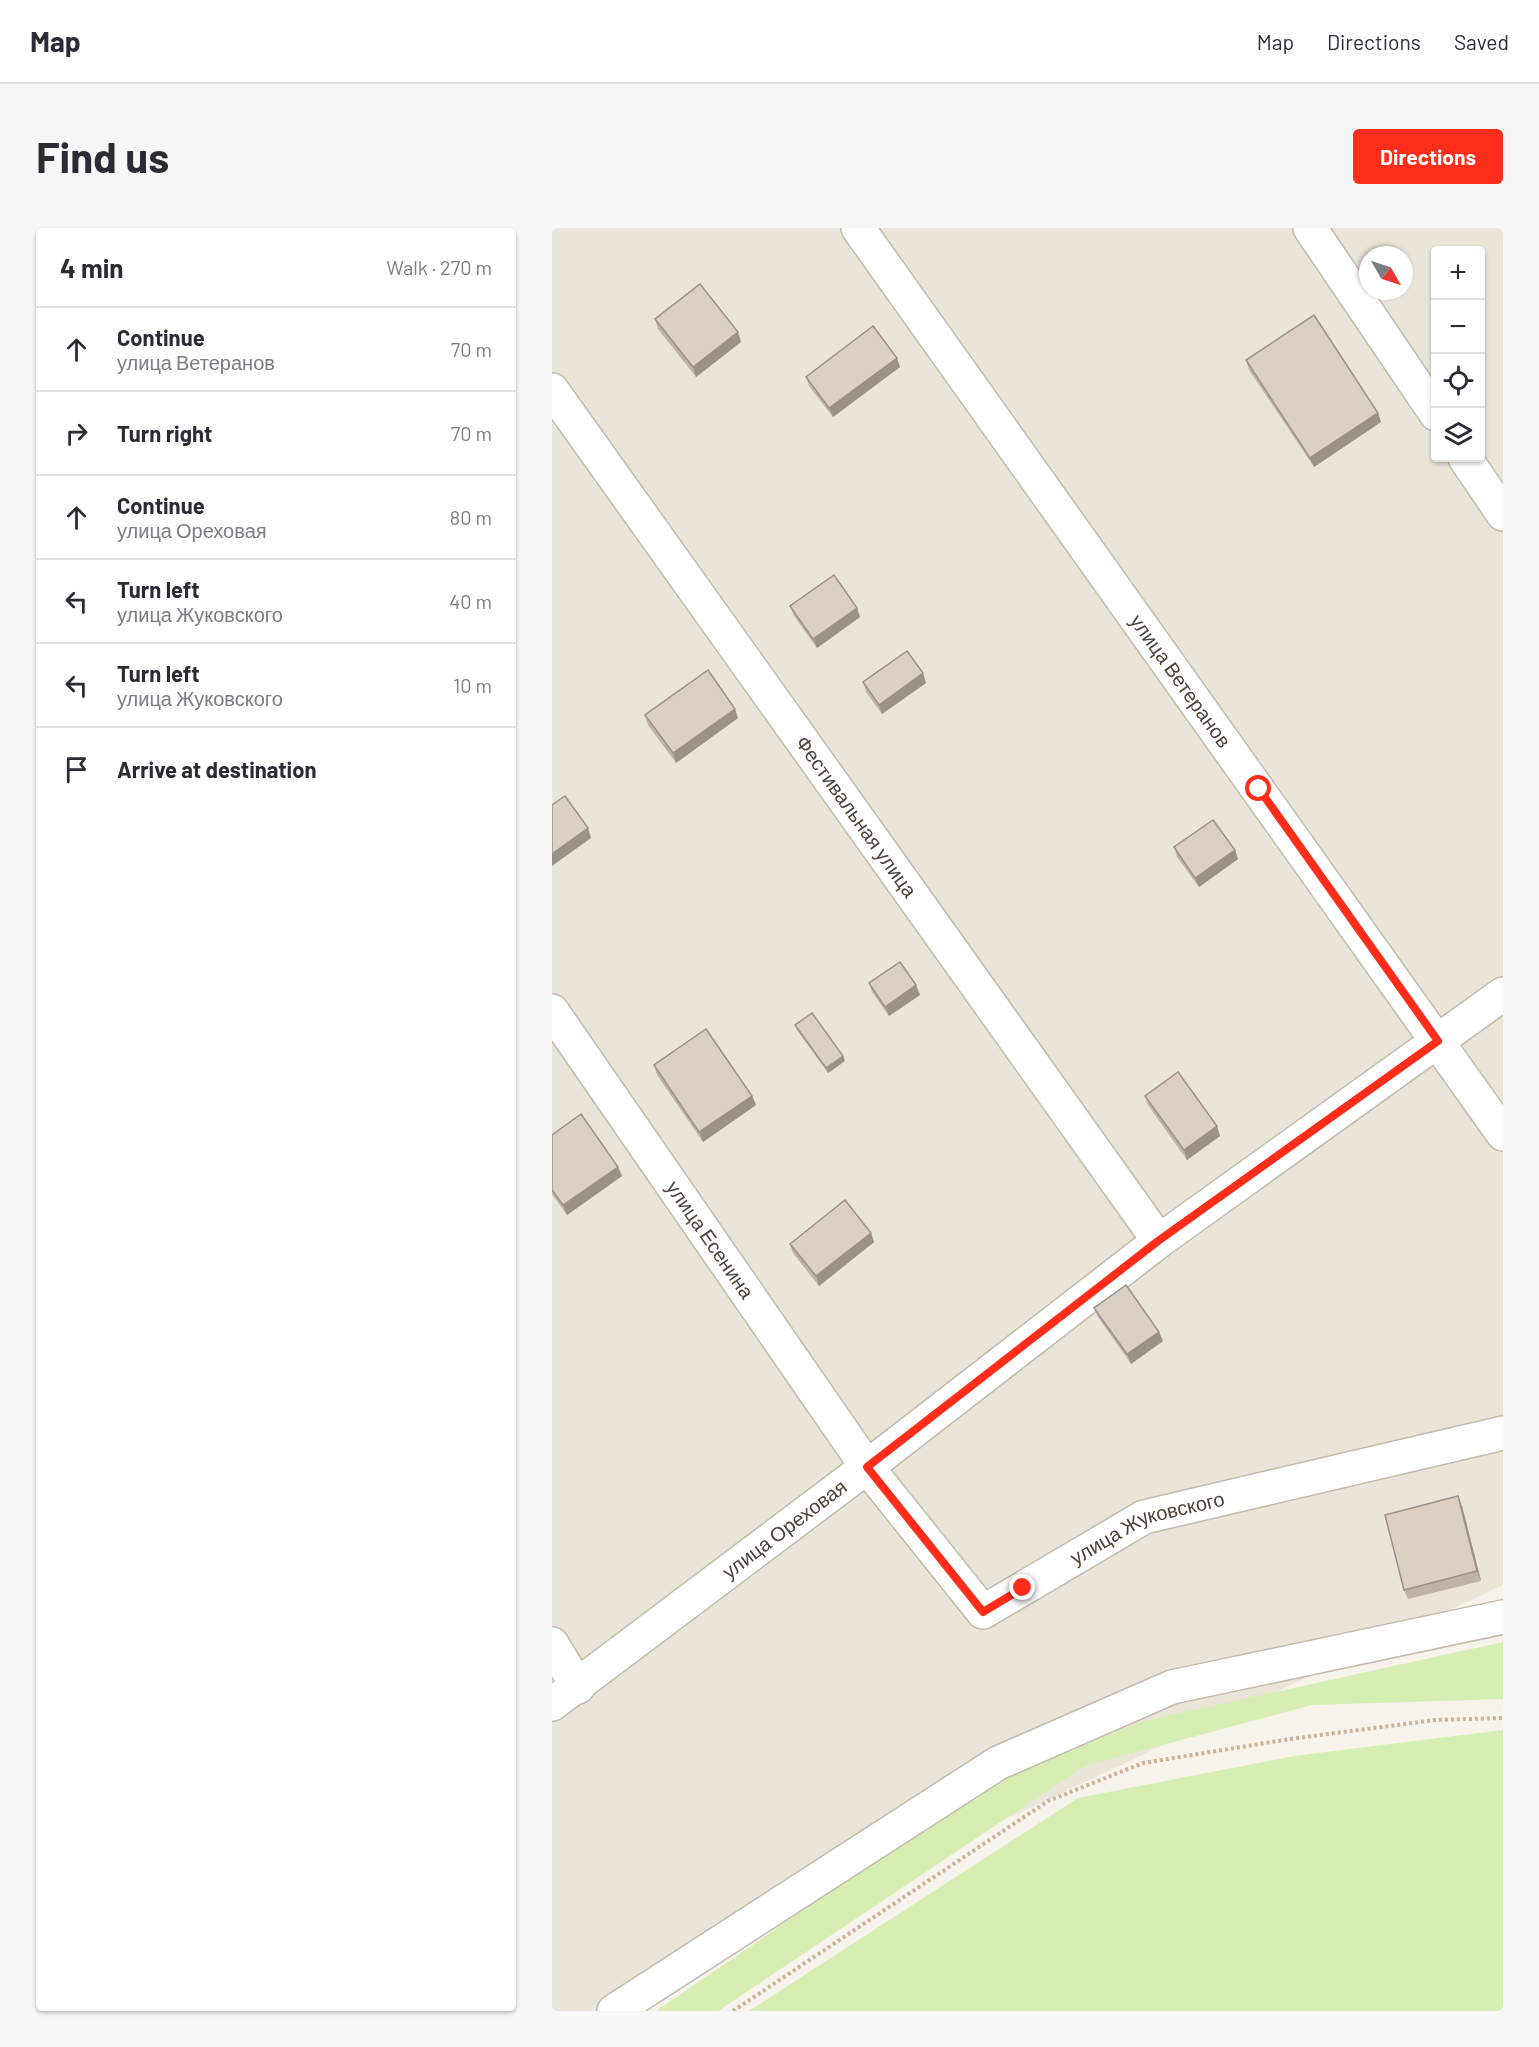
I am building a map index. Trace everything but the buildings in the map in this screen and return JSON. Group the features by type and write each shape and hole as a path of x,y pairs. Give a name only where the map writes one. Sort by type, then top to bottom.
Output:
{"street":[{"name":"улица Ветеранов","path":"858,228 1503,1134"},
{"path":"1310,228 1432,408"},
{"name":"Фестивальная улица","path":"552,390 1158,1241"},
{"path":"1468,462 1503,514"},
{"name":"улица Ореховая","path":"565,1696 867,1467 1158,1241 1503,994"},
{"name":"улица Есенина","path":"552,1011 867,1467"},
{"name":"улица Жуковского","path":"867,1467 983,1612 1144,1517 1503,1433"},
{"path":"614,2011 998,1763 1172,1687 1503,1617"},
{"path":"552,1644 565,1696"}],"path":[{"path":"733,2011 1048,1801 1143,1763 1290,1739 1424,1721 1503,1718"}],"shaded area":[{"path":"552,228 1503,228 1503,1585 599,2011 552,2011"}],"green space":[{"path":"1503,1642 1503,1699 1312,1705 1084,1766 718,2011 656,2011 988,1784 1144,1721"},
{"path":"1503,1730 1503,2011 749,2011 1078,1798 1294,1756"}],"route":[{"path":"1023,1588 983,1612 867,1467 1158,1241 1438,1041 1259,789"}]}
